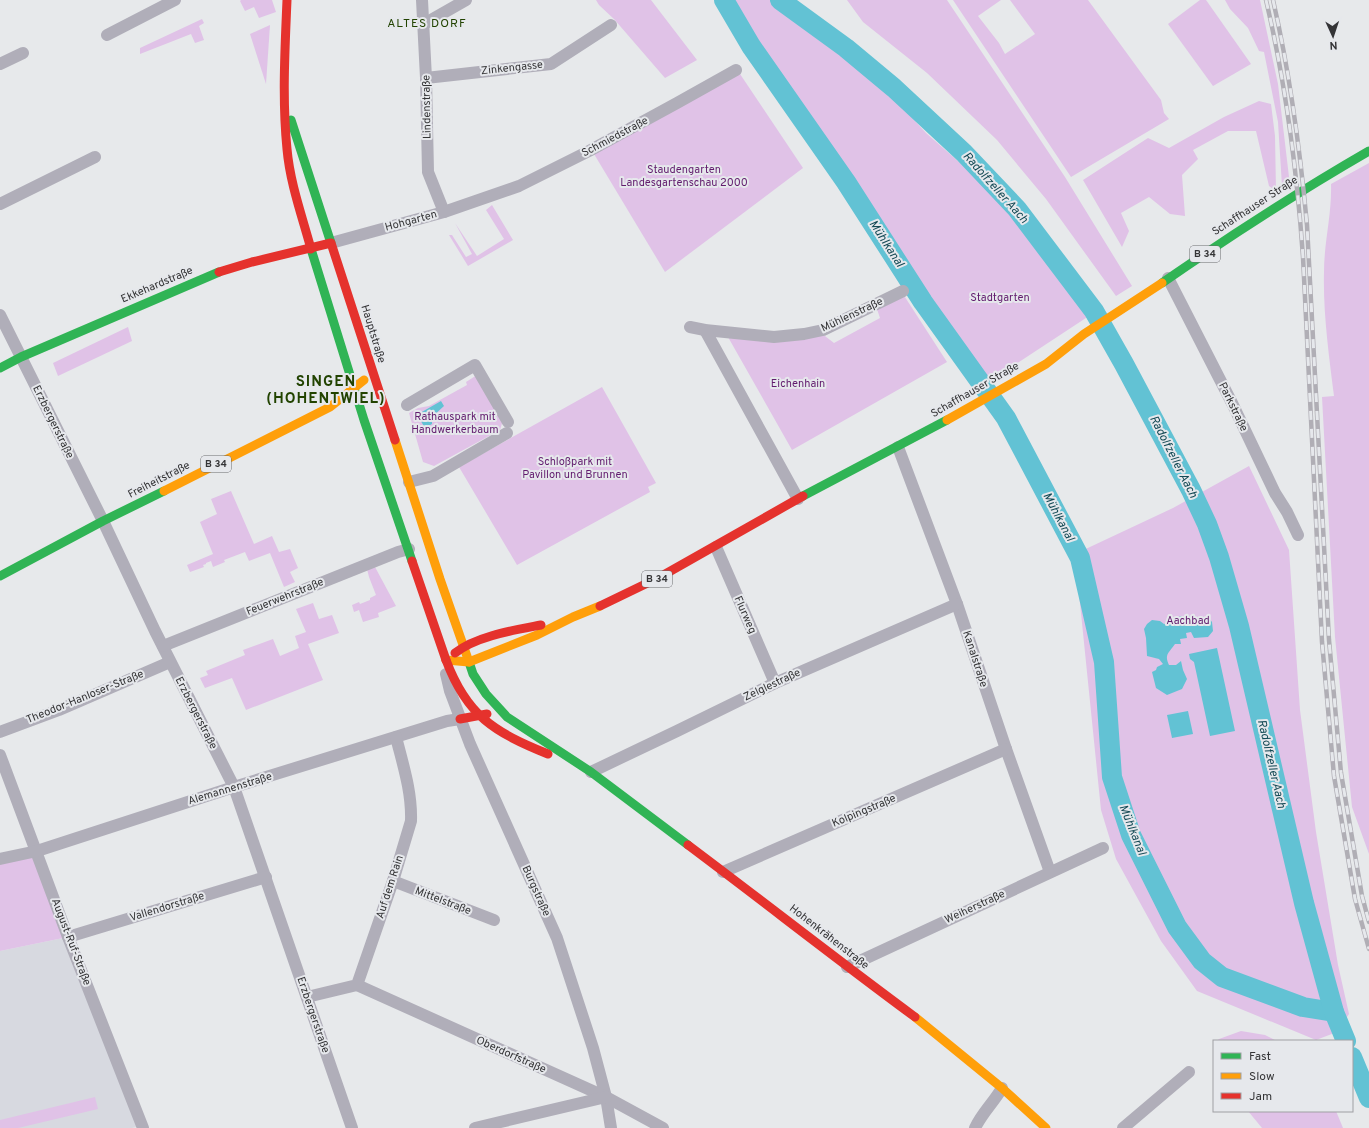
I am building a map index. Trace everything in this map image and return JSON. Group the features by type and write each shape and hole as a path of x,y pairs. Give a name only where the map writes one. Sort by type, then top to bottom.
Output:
{"main road":[{"name":"Hauptstraße","path":"287,0 284,90 286,104 287,149 291,174 311,249 364,420 446,660"},
{"name":"Hauptstraße","path":"286,104 408,482 469,662"},
{"name":"Schaffhauser Straße","path":"446,660 469,662 538,636 660,577 716,547 798,499 898,447 1046,364 1084,334 1168,278 1304,189 1369,151"},
{"name":"Ekkehardstraße","path":"0,368 21,357 222,270 331,243"},
{"name":"Freiheitstraße","path":"0,576 103,521 330,407 373,373"},
{"path":"330,407 345,410"},
{"path":"354,414 364,420"},
{"name":"Schaffhauser Straße","path":"446,660 464,646 509,631 573,618"},
{"name":"Hohenkrähenstraße","path":"446,660 460,693 477,715 501,733 590,772"},
{"name":"Hohenkrähenstraße","path":"469,662 473,674 486,694 507,717 590,772 927,1025 1002,1088 1046,1128"},
{"path":"460,719 477,715 491,714 507,717"}],"street":[{"path":"107,35 175,0"},
{"name":"Lindenstraße","path":"422,0 426,78 428,172 444,212"},
{"path":"424,24 466,0"},
{"name":"Zinkengasse","path":"426,78 551,64 611,25"},
{"path":"0,64 23,52"},
{"name":"Schmiedstraße","path":"491,196 528,182 677,104 736,70"},
{"path":"0,204 95,157"},
{"name":"Hohgarten","path":"331,243 444,212 491,196"},
{"name":"Parkstraße","path":"1168,278 1233,405 1275,493 1287,512 1298,535"},
{"name":"Mühlenstraße","path":"690,327 705,330 774,337 804,334 823,330 903,292"},
{"name":"Erzbergerstraße","path":"0,315 103,521 170,662 234,787 352,1128"},
{"path":"705,330 798,499"},
{"path":"407,405 475,365 508,428 433,476 408,482"},
{"name":"Kanalstraße","path":"898,447 957,604 1006,750 1050,872"},
{"name":"Flurweg","path":"716,547 775,683"},
{"name":"Feuerwehrstraße","path":"163,646 392,554 409,549"},
{"name":"Zelglestraße","path":"590,772 775,683 957,604"},
{"name":"Burgstraße","path":"446,660 444,669 460,719 557,938 593,1048 606,1097 611,1128"},
{"name":"Theodor-Hanloser-Straße","path":"0,732 59,710 170,662"},
{"name":"Alemannenstraße","path":"0,859 36,851 234,787 396,737 460,719"},
{"name":"Auf dem Rain","path":"357,985 411,821 411,808 405,770 396,737"},
{"name":"Kolpingstraße","path":"723,872 1006,750"},
{"name":"August-Ruf-Straße","path":"0,755 68,937 143,1128"},
{"name":"Weiherstraße","path":"848,967 1103,848"},
{"name":"Vallendorstraße","path":"68,937 266,877"},
{"name":"Mittelstraße","path":"392,881 494,920"},
{"path":"307,996 357,985"},
{"name":"Oberdorfstraße","path":"357,985 606,1097 663,1128"},
{"path":"1123,1128 1188,1072"},
{"path":"975,1128 980,1118 997,1098 1002,1088"},
{"path":"482,1127 606,1097"}],"shaded area":[{"path":"68,937 142,1126 132,1128 0,1128 0,951"}],"green space":[{"path":"272,0 276,12 259,18 254,7 245,11 240,1"},
{"path":"596,0 651,0 697,60 665,78"},
{"name":"Stadtgarten","path":"735,0 782,0 791,2 895,99 926,133 1015,211 1092,314 981,387 846,181 752,46"},
{"path":"847,0 947,0 1065,177 1132,286 1116,296 1046,199 997,140 927,73 863,22"},
{"path":"953,0 1001,0 978,16 999,43 1005,54 1035,34 1010,0 1088,0 1161,100 1164,113 1169,119 1071,177"},
{"path":"1200,0 1206,0 1251,64 1213,86 1168,24"},
{"path":"1225,0 1260,0 1278,84 1289,177 1282,186 1278,122 1264,52 1259,51 1248,28 1230,9"},
{"path":"202,19 204,23 199,26 204,40 195,43 191,34 140,54 140,48"},
{"path":"270,25 266,84 250,34"},
{"name":"Staudengarten Landesgartenschau 2000","path":"738,71 803,168 665,272 594,154"},
{"path":"1259,101 1271,104 1275,136 1276,191 1269,186 1256,131 1228,131 1193,150 1198,159 1182,175 1185,216 1170,214 1149,197 1121,213 1129,231 1122,247 1083,180 1148,138 1169,148 1224,117"},
{"path":"1369,163 1369,854 1352,807 1335,637 1322,397 1334,396 1324,303 1324,261 1331,184"},
{"path":"492,205 513,240 468,266 449,235 452,235 466,257 472,254 455,223 477,256 504,239 486,210"},
{"name":"Eichenhain","path":"903,294 947,362 792,450 728,337 821,333 834,343 880,318 877,309"},
{"path":"128,327 132,341 58,376 53,363"},
{"name":"Rathauspark mit Handwerkerbaum","path":"477,375 503,420 500,430 434,466 423,462 409,413 418,408 429,406 467,385 466,382"},
{"name":"Schloßpark mit Pavillon und Brunnen","path":"602,387 656,483 648,487 650,492 517,565 459,467"},
{"name":"Aachbad","path":"1249,466 1289,550 1300,710 1316,832 1338,965 1349,1014 1337,1032 1316,1040 1197,991 1161,941 1116,859 1101,810 1075,554 1173,508"},
{"path":"231,491 254,544 272,536 279,552 290,549 298,568 290,572 295,582 284,587 270,553 249,561 245,552 224,560 225,562 213,567 211,561 203,565 204,567 190,572 187,565 213,554 200,522 217,514 211,499"},
{"path":"375,567 396,606 378,613 379,617 363,622 359,610 354,612 352,605 370,600 370,598 376,595 367,569"},
{"path":"313,603 319,619 332,615 339,633 308,644 323,680 246,710 232,678 205,688 200,678 208,675 206,671 245,655 243,650 273,639 280,656 299,648 295,636 306,632 296,609"},
{"path":"37,851 68,937 0,951 0,859"},
{"path":"1241,1031 1265,1035 1275,1040 1218,1040"},
{"path":"95,1097 98,1109 18,1128 0,1128 0,1120"},
{"path":"1249,1112 1336,1112 1343,1128 1262,1128"}],"water":[{"path":"441,401 444,406 432,417 432,424 425,428 419,418 420,413"},
{"path":"1182,616 1190,616 1192,620 1196,617 1208,617 1212,622 1213,631 1208,637 1194,638 1191,632 1186,633 1187,638 1180,639 1181,644 1175,644 1169,652 1167,658 1169,665 1176,665 1181,661 1187,679 1182,689 1167,695 1156,688 1152,672 1163,664 1159,659 1147,656 1144,629 1152,620 1160,621 1164,624 1172,621 1171,619"},
{"path":"1217,648 1235,731 1210,736 1194,662 1190,659 1189,654"},
{"path":"1188,711 1193,734 1172,738 1167,715"}],"waterway":[{"name":"Mühlkanal","path":"724,0 751,46 846,182 923,302 1006,418 1080,558 1104,662 1112,777 1131,835 1177,927 1202,961 1222,977 1303,1007 1334,1012"},
{"name":"Radolfzeller Aach","path":"780,0 846,48 894,88 964,153 1017,209 1094,311 1124,364 1191,490 1207,524 1219,557 1239,626 1304,903 1334,1012 1346,1040"},
{"name":"Radolfzeller Aach","path":"1353,1059 1369,1098"}],"railway":[{"path":"1266,0 1290,128 1301,225 1322,642 1334,776 1355,899 1369,949"},
{"path":"1273,0 1294,112 1307,225 1329,640 1341,773 1362,896 1369,922"}],"traffic: fast":[{"path":"291,120 331,243"},
{"path":"1162,283 1264,215 1369,151"},
{"path":"311,249 364,420 412,561"},
{"path":"0,368 21,357 219,272"},
{"path":"803,496 947,420"},
{"path":"0,576 103,521 164,491"},
{"path":"469,662 473,674 486,694 507,717 591,772 688,845"}],"traffic: slow":[{"path":"947,420 1046,364 1084,334 1162,283"},
{"path":"164,491 330,407 364,380"},
{"path":"395,440 440,579 469,662"},
{"path":"446,660 469,662 537,635 573,617 600,606"},
{"path":"915,1017 1002,1088 1046,1128"}],"traffic: jam":[{"path":"287,0 284,93 285,130 294,187 311,249"},
{"path":"219,272 252,262 331,243 395,440"},
{"path":"600,606 660,577 803,496"},
{"path":"412,561 446,660"},
{"path":"455,653 474,642 496,634 541,625"},
{"path":"446,660 454,679 473,709 485,720 512,738 548,754"},
{"path":"460,719 487,714"},
{"path":"688,845 915,1017"}],"district":[{"name":"ALTES DORF","path":"427,24"},
{"name":"SINGEN (HOHENTWIEL)","path":"326,390"}]}
